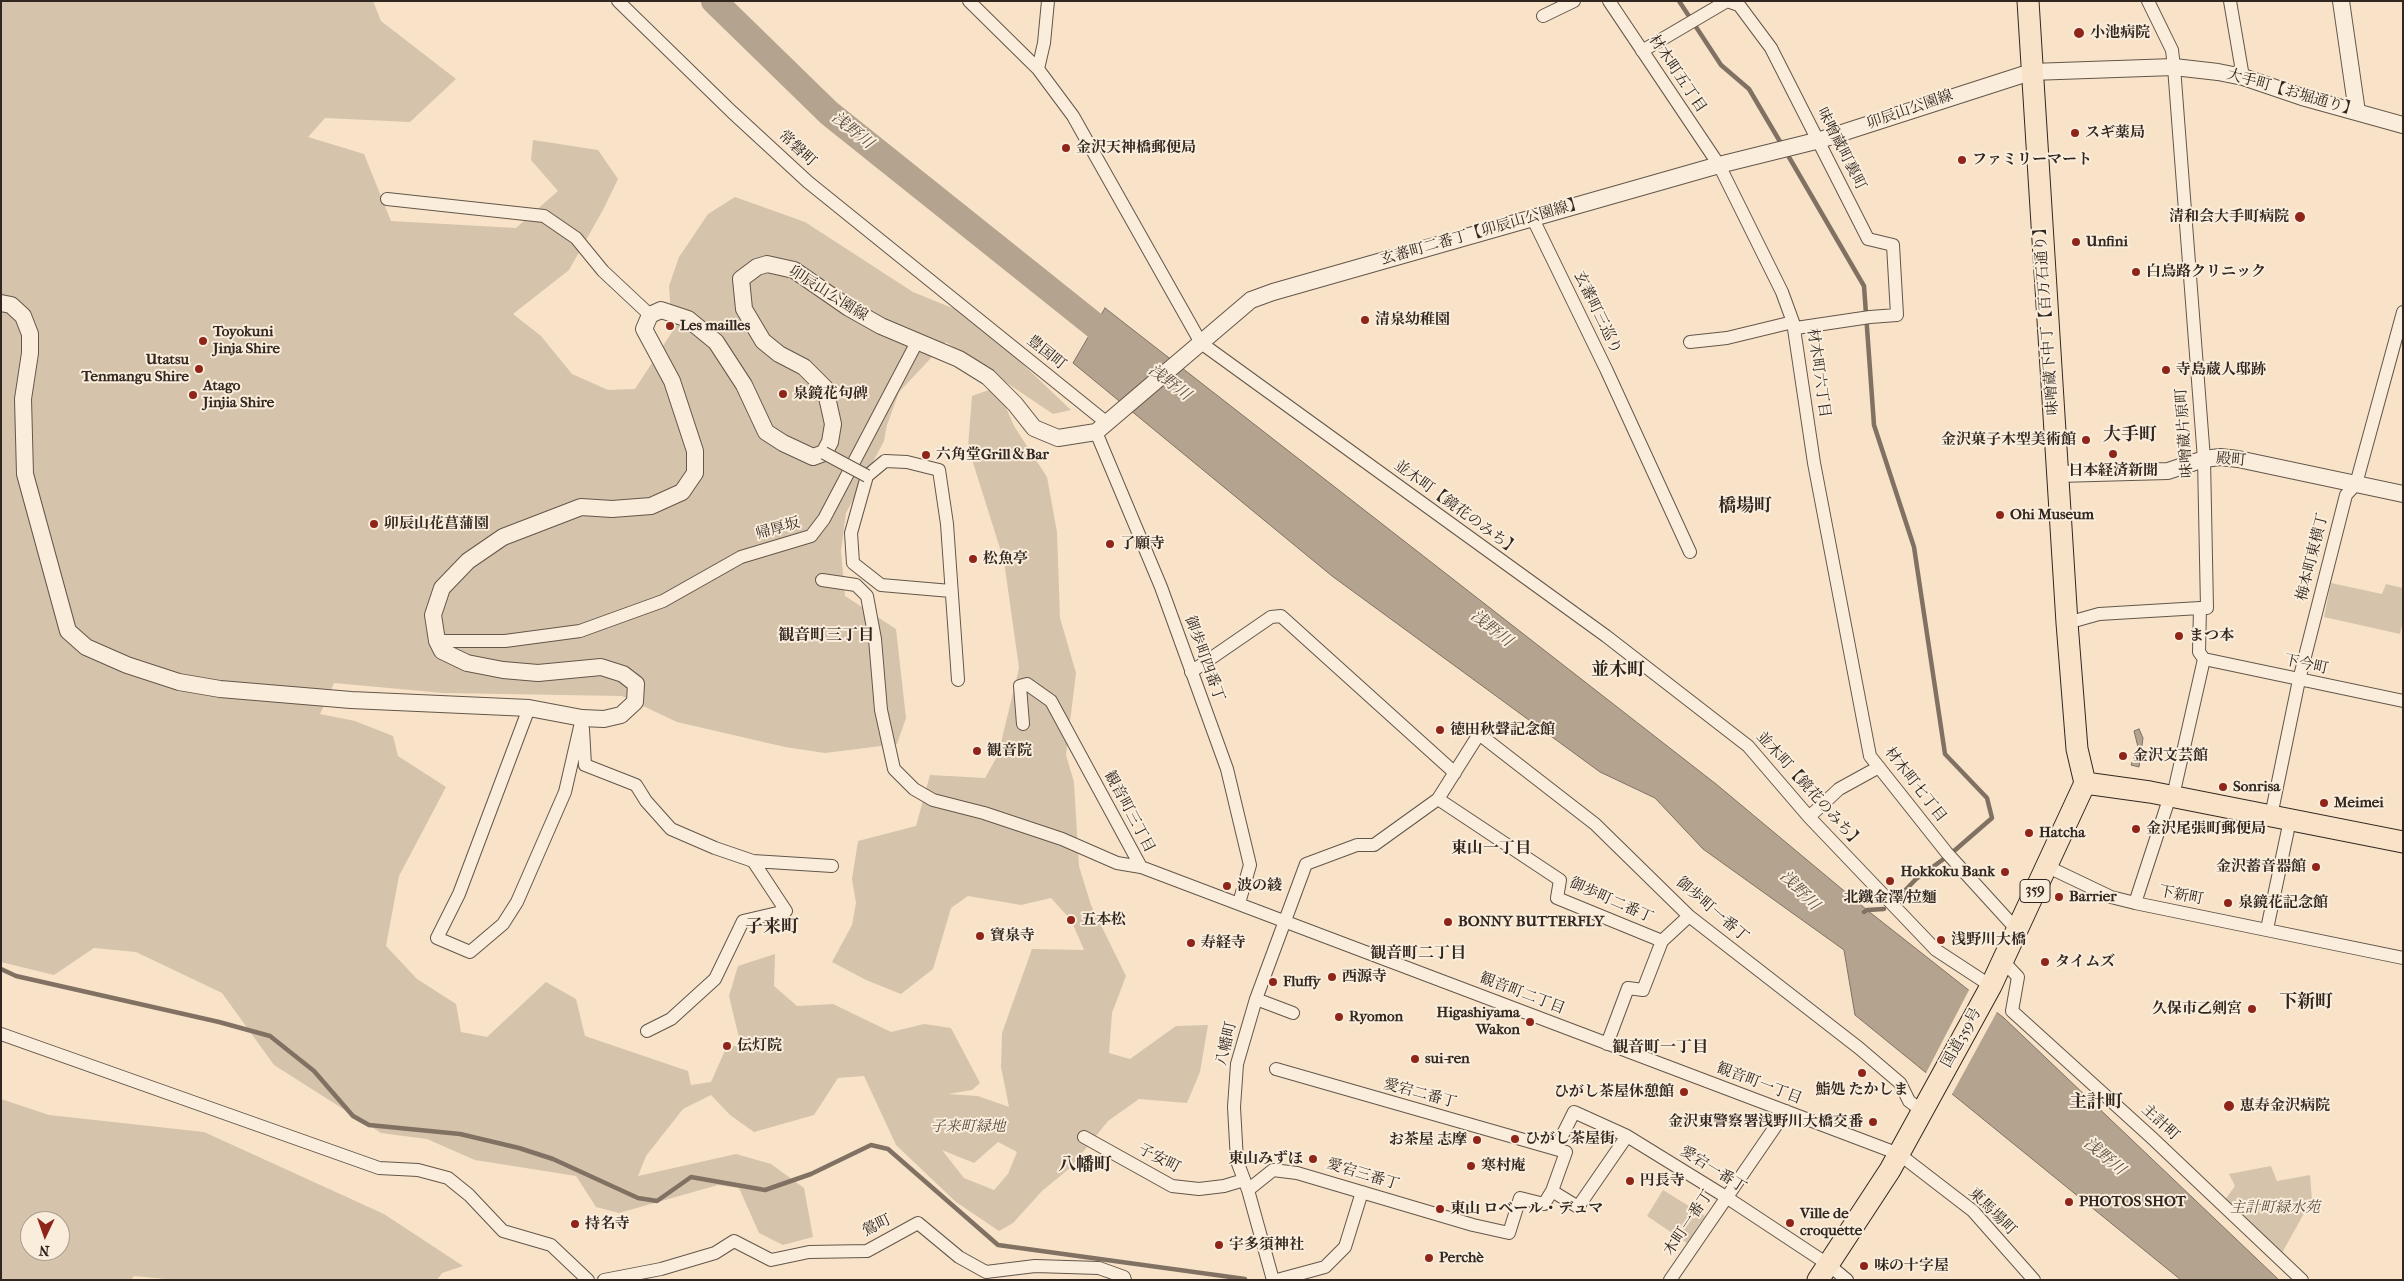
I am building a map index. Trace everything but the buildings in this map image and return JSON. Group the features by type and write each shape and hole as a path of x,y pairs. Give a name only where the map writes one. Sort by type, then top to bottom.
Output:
{"highway":[{"name":"味噌蔵下中丁【百万石通り】","path":"2028,1 2066,623 2077,749 2085,784"},
{"path":"2085,784 2171,796 2403,842"},
{"name":"国道359号","path":"1824,1272 1899,1154 1988,992 2004,962 2046,866 2085,784"}],"street":[{"name":"常磐町","path":"618,1 732,112 808,182 964,310"},
{"name":"並木町【鏡花のみち】","path":"969,1 1038,69 1074,116 1102,164 1195,347 1674,686 1748,746 1809,817 1936,950 1988,992"},
{"path":"1038,69 1044,43 1048,1"},
{"path":"1543,16 1574,1"},
{"name":"材木町五丁目","path":"1609,1 1719,165"},
{"path":"1642,51 1727,1"},
{"name":"味噌蔵町裏町","path":"1727,1 1739,4 1771,48 1820,140 1868,239 1893,245 1897,315 1795,325"},
{"name":"味噌蔵片原町","path":"2135,903 2171,796 2204,659 2198,652 2200,608 2207,608 2204,459 2174,67 2172,50 2148,1"},
{"path":"2230,1 2243,77"},
{"path":"2341,1 2357,112"},
{"name":"大手町【お堀通り】","path":"2031,72 2174,67 2243,77 2302,97 2403,125"},
{"name":"卯辰山公園線","path":"1783,149 1820,140 2031,72"},
{"name":"玄蕃町二番丁【卯辰山公園線】","path":"1106,424 1251,300 1532,217 1783,149"},
{"name":"材木町六丁目","path":"1719,165 1782,292 1795,325 1814,463 1835,571"},
{"path":"387,199 544,216 576,238 603,272 650,315"},
{"name":"玄蕃町三巡り","path":"1532,217 1690,552"},
{"name":"卯辰山公園線","path":"824,453 830,442 833,424 825,388 804,367 779,354 762,341 744,309 741,279 756,268 767,264 794,270 849,308 881,326 959,358 988,378 1015,404 1034,428 1058,438 1106,424"},
{"path":"1,303 11,305 23,316 30,334 30,352 23,399 25,474 68,631 86,647 127,665 179,682 220,689 351,700 529,708 582,720 604,719 621,715 635,702 636,684 623,674 601,668 538,672 503,670 467,663 442,651 437,641 433,616 442,588 468,561 503,538 581,507 612,509 651,506 682,492 695,473 695,451 672,381 644,329 650,315 661,310 688,319 716,342 744,385 766,432 782,443 813,457 824,453 867,476"},
{"name":"豊国町","path":"964,310 1106,424"},
{"name":"梅本町東横丁","path":"2268,929 2299,680 2346,494 2356,484 2402,315"},
{"path":"1690,342 1727,338 1795,325"},
{"name":"帰厚坂","path":"437,641 506,641 580,630 663,600 741,556 811,536 824,520 917,342"},
{"name":"御歩町四番丁","path":"1106,424 1161,587 1226,769 1250,865 1239,903"},
{"name":"殿町","path":"2058,474 2168,471 2204,459 2220,457 2238,459 2403,494"},
{"path":"951,591 880,586 853,563 851,533 867,476 885,461 907,462 939,470 947,524 958,680"},
{"name":"材木町七丁目","path":"1835,571 1870,756 1947,853 2018,930"},
{"path":"822,580 856,585 867,596 874,639 881,710 888,745 894,769 914,789 933,800 984,813 1062,838 1117,864 1141,867"},
{"path":"2066,623 2099,614 2200,608"},
{"path":"1191,672 1271,617 1281,616 1455,773 1438,799"},
{"name":"下今町","path":"2204,659 2403,700"},
{"name":"観音町三丁目","path":"1023,724 1020,686 1027,684 1051,701 1141,867 1286,920"},
{"path":"529,708 459,894 437,938 470,952 503,924 517,902 565,792 582,720"},
{"path":"582,720 585,765 636,784 646,801 671,829 715,848 752,861 832,866"},
{"name":"御歩町一番丁","path":"1455,773 1479,734 1595,824 1688,916 1859,1048 1900,1083 1909,1101 1924,1107"},
{"path":"1809,817 1839,790 1879,767"},
{"name":"八幡町","path":"1273,1280 1246,1185 1237,1161 1234,1108 1237,1064 1256,999 1306,864 1356,845 1374,845 1438,799"},
{"name":"御歩町二番丁","path":"1438,799 1560,880 1557,898 1662,941"},
{"path":"648,1031 671,1019 716,979 743,921 786,911 752,861"},
{"name":"下新町","path":"2046,866 2111,897 2403,958"},
{"path":"1607,1044 1628,988 1643,990 1662,941 1688,916"},
{"name":"観音町二丁目","path":"1286,920 1607,1044"},
{"name":"主計町","path":"2004,962 2018,977 2012,1011 2151,1137 2302,1280"},
{"path":"1256,999 1292,1013"},
{"path":"1,1034 379,1168 418,1170 448,1178 469,1195 503,1230 551,1245 588,1280"},
{"name":"観音町一丁目","path":"1607,1044 1899,1154"},
{"name":"愛宕二番丁","path":"1276,1069 1556,1148"},
{"name":"木町一番丁","path":"1670,1280 1786,1111"},
{"name":"愛宕一番丁","path":"1556,1148 1574,1112 1627,1136 1726,1197 1824,1272 1848,1280"},
{"path":"1556,1148 1566,1152 1552,1191 1578,1207 1627,1136"},
{"name":"子安町","path":"1084,1137 1172,1186 1199,1189 1246,1185"},
{"name":"東馬場町","path":"1899,1154 1973,1211 2034,1280"},
{"name":"愛宕三番丁","path":"1246,1185 1273,1170 1304,1174 1509,1233 1520,1198 1544,1204 1552,1191"},
{"path":"1277,1280 1325,1267 1345,1247 1362,1192"},
{"name":"鶯町","path":"604,1280 660,1269 714,1253 734,1241 771,1260 809,1252 867,1251 918,1223 959,1257 986,1272 1035,1266 1099,1268 1124,1277 1125,1280"}],"green space":[{"name":"子来町緑地","path":"1,1 373,1 381,21 456,79 410,122 325,118 308,137 364,154 391,221 516,228 558,191 531,160 533,140 598,150 618,179 569,270 513,314 541,336 572,374 608,390 635,389 672,332 669,286 679,257 708,214 735,197 805,222 913,292 972,316 1071,410 1053,414 946,342 899,392 887,425 884,441 846,513 841,551 845,596 896,629 906,718 897,744 825,753 785,747 677,722 622,696 443,693 334,683 320,714 355,721 393,736 398,756 446,787 399,876 386,946 417,979 456,1004 461,1032 487,1037 546,982 576,999 585,1036 688,1071 691,1085 711,1082 727,1046 741,1046 729,996 738,966 775,954 774,986 797,1006 833,1004 891,1032 924,1024 951,1028 980,1083 972,1090 948,1094 978,1096 1009,1107 1001,1067 1002,1033 1032,949 1084,950 1071,920 1051,898 1021,905 968,896 951,908 933,969 901,994 866,980 832,962 852,925 856,903 852,879 858,841 916,826 930,775 985,778 998,755 1019,668 1004,561 968,447 972,396 997,387 1014,426 1047,477 1057,532 1060,618 1076,673 1066,755 1074,782 1079,866 1091,905 1126,976 1112,1013 1109,1053 1130,1059 1176,1026 1208,1025 1200,1072 1187,1103 1139,1099 1108,1121 1070,1168 1042,1191 1013,1223 999,1231 956,1202 896,1145 864,1076 838,1078 814,1115 754,1132 730,1115 711,1095 683,1109 646,1156 638,1176 736,1154 771,1164 804,1188 813,1237 783,1245 759,1233 739,1188 718,1185 619,1213 596,1207 576,1176 475,1160 427,1139 381,1133 274,1065 222,993 136,952 94,948 54,975 1,962","holes":["998,1142 1017,1152 1008,1174 994,1190 964,1178 942,1150 974,1163"]},
{"path":"2331,583 2382,594 2386,584 2403,588 2403,621 2400,634 2324,617"},
{"path":"1,1099 49,1115 204,1132 384,1214 463,1266 442,1273 437,1280 176,1280 134,1276 131,1280 1,1280"},
{"name":"主計町緑水苑","path":"2271,1166 2277,1181 2310,1175 2312,1199 2282,1253 2224,1201 2235,1186 2229,1174"},
{"path":"1663,1190 1705,1216 1687,1243 1647,1216"}],"water":[{"path":"1105,308 1716,784 1867,910 2004,1018 2279,1280 2181,1280 1855,1015 1844,950 1703,849 1655,798 1600,772 1332,576 1073,363"},
{"path":"2139,729 2143,738 2139,767 2131,765 2138,747 2134,731"}],"pier":[{"name":"浅野川大橋","path":"1970,988 1998,1010 1951,1096 1925,1075"}],"waterway":[{"name":"浅野川","path":"714,1 829,113 1123,348"},
{"path":"1679,1 1721,65 1749,89 1782,145"},
{"path":"1786,152 1864,286 1874,425 1914,547 1945,754 1987,798 1992,818 1954,851"},
{"path":"1895,901 1916,879 1945,858"},
{"path":"1864,912 1867,910 1884,909"},
{"path":"1,969 16,976 219,1022 270,1036 314,1071 353,1116 369,1125 460,1134 519,1148 553,1159 638,1198 657,1201 691,1177 765,1190 811,1174 871,1145 888,1149 998,1245 1245,1279"}],"place":[{"name":"小池病院","path":"2079,33"},
{"name":"スギ薬局","path":"2075,133"},
{"name":"金沢天神橋郵便局","path":"1066,148"},
{"name":"ファミリーマート","path":"1962,160"},
{"name":"清和会大手町病院","path":"2300,217"},
{"name":"Unfini","path":"2076,242"},
{"name":"白鳥路クリニック","path":"2136,272"},
{"name":"清泉幼稚園","path":"1365,320"},
{"name":"Les mailles","path":"670,326"},
{"name":"Toyokuni Jinja Shire","path":"203,341"},
{"name":"Utatsu Tenmangu Shire","path":"199,369"},
{"name":"寺島蔵人邸跡","path":"2166,370"},
{"name":"泉鏡花句碑","path":"783,394"},
{"name":"Atago Jinjia Shire","path":"193,395"},
{"name":"金沢菓子木型美術館","path":"2086,440"},
{"name":"日本経済新聞","path":"2113,454"},
{"name":"六角堂Grill＆Bar","path":"926,455"},
{"name":"Ohi Museum","path":"2000,515"},
{"name":"卯辰山花菖蒲園","path":"374,524"},
{"name":"了願寺","path":"1110,544"},
{"name":"松魚亭","path":"973,559"},
{"name":"まつ本","path":"2179,636"},
{"name":"徳田秋聲記念館","path":"1440,730"},
{"name":"観音院","path":"977,751"},
{"name":"金沢文芸館","path":"2123,756"},
{"name":"Sonrisa","path":"2223,787"},
{"name":"Meimei","path":"2324,803"},
{"name":"金沢尾張町郵便局","path":"2136,829"},
{"name":"Hatcha","path":"2029,833"},
{"name":"金沢蓄音器館","path":"2316,867"},
{"name":"Hokkoku Bank","path":"2005,872"},
{"name":"北鐵金澤/拉麵","path":"1890,881"},
{"name":"波の綾","path":"1227,886"},
{"name":"Barrier","path":"2059,897"},
{"name":"泉鏡花記念館","path":"2228,903"},
{"name":"五本松","path":"1071,920"},
{"name":"BONNY BUTTERFLY","path":"1448,922"},
{"name":"寶泉寺","path":"980,936"},
{"name":"浅野川大橋","path":"1941,940"},
{"name":"寿経寺","path":"1191,943"},
{"name":"タイムズ","path":"2045,962"},
{"name":"西源寺","path":"1332,977"},
{"name":"Fluffy","path":"1273,982"},
{"name":"久保市乙剣宮","path":"2252,1009"},
{"name":"Ryomon","path":"1339,1017"},
{"name":"Higashiyama Wakon","path":"1530,1022"},
{"name":"伝灯院","path":"727,1046"},
{"name":"sui-ren","path":"1415,1059"},
{"name":"鮨処 たかしま","path":"1862,1073"},
{"name":"ひがし茶屋休憩館","path":"1684,1092"},
{"name":"恵寿金沢病院","path":"2229,1106"},
{"name":"金沢東警察署浅野川大橋交番","path":"1873,1122"},
{"name":"ひがし茶屋街","path":"1515,1139"},
{"name":"お茶屋 志摩","path":"1477,1140"},
{"name":"東山みずほ","path":"1313,1159"},
{"name":"寒村庵","path":"1471,1166"},
{"name":"円長寺","path":"1630,1181"},
{"name":"PHOTOS SHOT","path":"2069,1202"},
{"name":"東山 ロベール・デュマ","path":"1440,1209"},
{"name":"Ville de croquette","path":"1790,1223"},
{"name":"持名寺","path":"575,1224"},
{"name":"宇多須神社","path":"1219,1245"},
{"name":"Perchè","path":"1429,1258"},
{"name":"味の十字屋","path":"1864,1266"}],"district":[{"name":"大手町","path":"2130,436"},
{"name":"橋場町","path":"1745,507"},
{"name":"観音町三丁目","path":"826,636"},
{"name":"並木町","path":"1618,671"},
{"name":"東山一丁目","path":"1491,849"},
{"name":"子来町","path":"772,928"},
{"name":"観音町二丁目","path":"1418,954"},
{"name":"下新町","path":"2306,1003"},
{"name":"観音町一丁目","path":"1660,1048"},
{"name":"主計町","path":"2096,1103"},
{"name":"八幡町","path":"1085,1166"}]}
